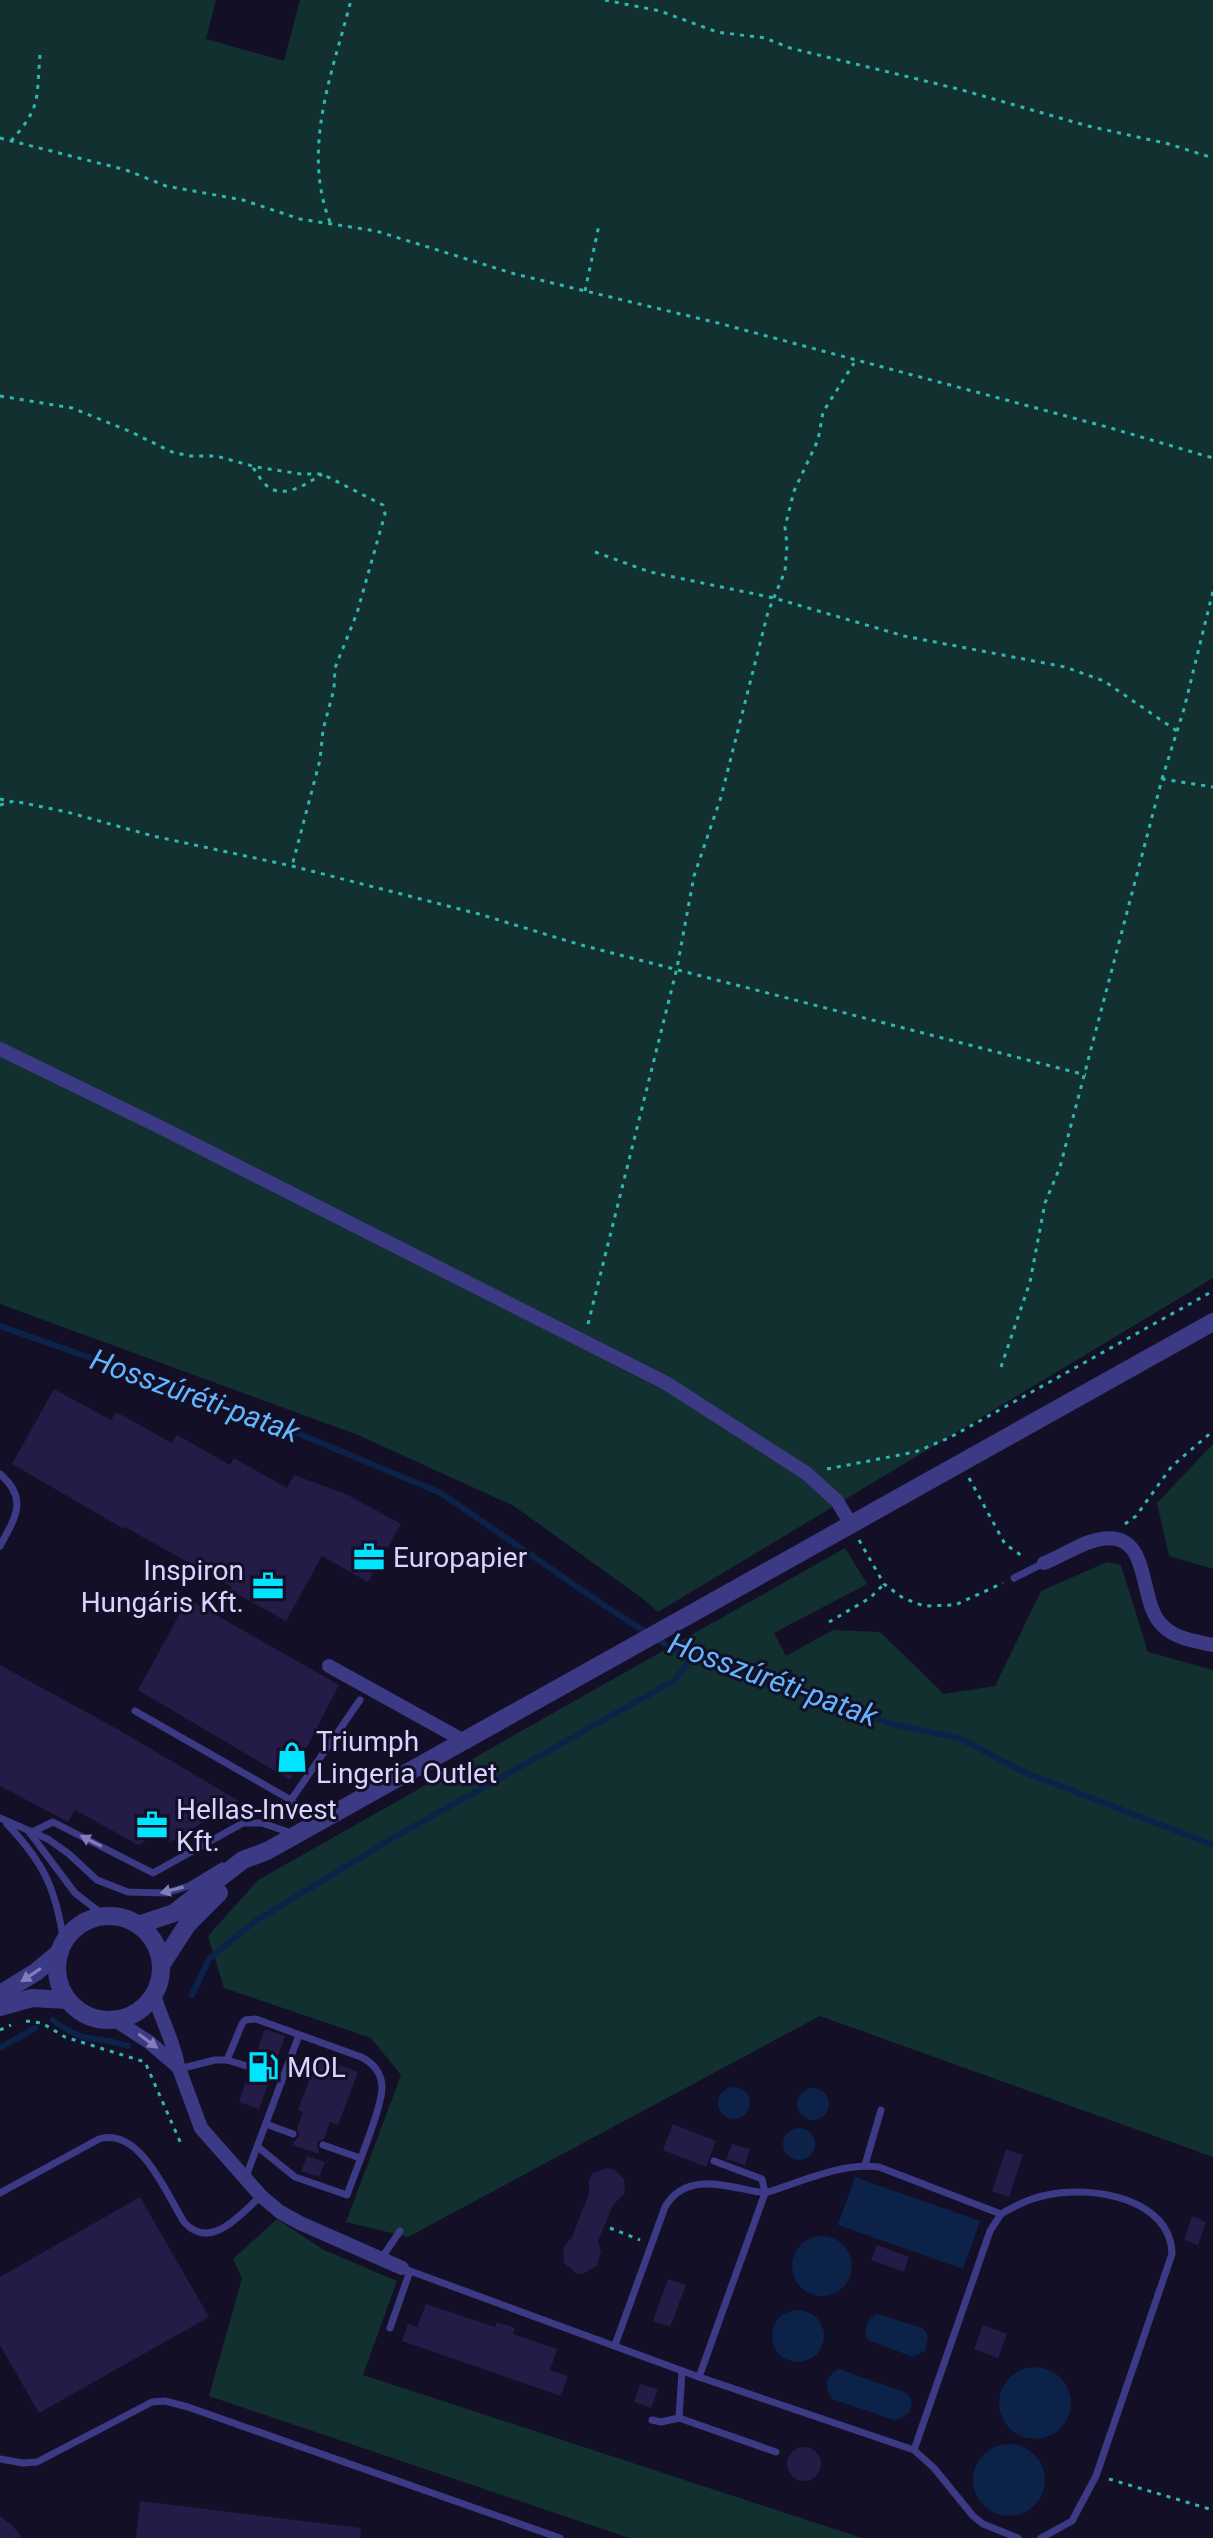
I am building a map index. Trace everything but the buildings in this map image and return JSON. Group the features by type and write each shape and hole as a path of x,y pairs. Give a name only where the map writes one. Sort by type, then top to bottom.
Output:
{"street":[{"path":"0,1049 666,1383 806,1473 837,1501 852,1526"},
{"path":"138,1925 174,1913 243,1860 267,1851 466,1742 1213,1322"},
{"path":"1044,1563 1093,1540 1105,1538 1124,1542 1137,1555 1154,1616 1163,1626 1186,1639 1213,1645"},
{"path":"329,1666 466,1742"},
{"path":"161,1965 187,1925 267,1851"},
{"path":"1,1995 36,1972 86,1922 106,1917 122,1919 138,1925 156,1947 161,1965 154,1995 141,2009 115,2020"},
{"path":"62,1948 57,1972 68,2000 84,2014 115,2020 141,2036 179,2069"},
{"path":"1,1995 68,2000"},
{"path":"154,1995 201,2128 245,2179 280,2212 406,2270"}],"lane":[{"path":"0,1474 13,1488 17,1504 15,1519 0,1546"},
{"path":"1014,1578 1044,1563"},
{"path":"291,1800 360,1700"},
{"path":"135,1711 291,1800 303,1830"},
{"path":"1,1819 48,1839 107,1886 140,1894 177,1890 226,1864 243,1860"},
{"path":"1,1819 19,1837 51,1884 57,1901 62,1948"},
{"path":"30,1833 53,1822 153,1873 243,1823 303,1830"},
{"path":"30,1833 75,1893 106,1917"},
{"path":"227,2060 245,2020 256,2019 361,2057 379,2073 381,2098 347,2195 295,2177 258,2147"},
{"path":"245,2179 299,2035"},
{"path":"179,2069 215,2060 250,2067"},
{"path":"272,2075 282,2079"},
{"path":"865,2165 881,2110"},
{"path":"266,2124 293,2134"},
{"path":"0,2193 110,2136 120,2138 141,2153 190,2229 201,2233 221,2231 261,2196"},
{"path":"323,2145 360,2158"},
{"path":"699,2377 765,2193 762,2179 714,2161"},
{"path":"615,2345 669,2200 686,2186 710,2184 765,2193 865,2165 879,2167 1001,2214"},
{"path":"914,2450 990,2231 1001,2214 1050,2194 1091,2193 1110,2196 1145,2209 1161,2220 1170,2236 1172,2254 1096,2476 1072,2521 1041,2538"},
{"path":"381,2259 400,2231"},
{"path":"390,2328 406,2270 682,2371 914,2450 934,2468 973,2516 983,2524 1018,2538"},
{"path":"679,2418 682,2371"},
{"path":"0,2459 37,2462 152,2402 165,2401 560,2538"},
{"path":"652,2420 661,2422 679,2418 776,2452"}],"path":[{"path":"330,222 317,166 317,134 351,0"},
{"path":"605,0 660,11 717,32 765,38 790,48 962,90 1213,158"},
{"path":"11,141 25,127 37,103 40,55"},
{"path":"0,138 126,170 166,186 243,200 300,219 376,231 515,274 718,323 1213,458"},
{"path":"585,291 599,225"},
{"path":"584,1340 677,968 694,876 721,797 758,649 785,571 785,527 794,491 818,440 823,412 855,361"},
{"path":"0,396 72,408 172,452 216,456 301,474 322,474 383,505 385,514 357,613 335,668 320,760 292,866"},
{"path":"248,465 255,469 265,485 282,492 296,490 322,474"},
{"path":"595,552 650,572 774,598 904,636 1065,667 1104,681 1177,731"},
{"path":"1001,1367 1030,1282 1045,1203 1060,1167 1086,1075 1213,591"},
{"path":"1162,779 1213,787"},
{"path":"0,799 67,812 232,855 292,866 1086,1075"},
{"path":"0,805 14,801"},
{"path":"806,1473 915,1452 949,1438 1213,1291"},
{"path":"1105,1538 1136,1516 1172,1466 1213,1431"},
{"path":"962,1463 1005,1544 1024,1558 1044,1563"},
{"path":"852,1526 884,1584 903,1598 924,1606 955,1605 1014,1578"},
{"path":"829,1622 870,1598 884,1584"},
{"path":"24,2021 42,2023 65,2037 145,2062 182,2146"},
{"path":"0,2030 15,2022"},
{"path":"610,2228 651,2244"},
{"path":"1096,2476 1213,2510"}],"green space":[{"path":"0,0 216,0 206,39 284,61 300,0 1213,0 1213,1278 658,1612 514,1506 358,1435 0,1304"},
{"path":"1213,1444 1213,1569 1169,1556 1157,1503"},
{"path":"845,1548 867,1584 774,1633 786,1656 833,1630 880,1632 944,1694 995,1686 1041,1591 1107,1562 1121,1565 1148,1652 1213,1670 1213,2157 820,2016 408,2237 346,2222 401,2075 371,2038 224,1988 208,1936 258,1880"},
{"path":"277,2219 324,2250 397,2281 363,2375 862,2538 629,2538 209,2396 242,2278 233,2259"}],"water":[{"path":"734,2087 745,2092 750,2103 745,2114 734,2119 723,2114 718,2103 723,2092"},
{"path":"813,2088 824,2093 829,2104 824,2115 813,2120 802,2115 797,2104 802,2093"},
{"path":"799,2128 810,2133 815,2144 810,2155 799,2160 788,2155 783,2144 788,2133"},
{"path":"855,2177 980,2221 963,2269 838,2225"},
{"path":"822,2236 833,2238 843,2245 850,2255 850,2277 843,2287 833,2294 822,2296 811,2294 801,2287 794,2277 792,2266 794,2255 801,2245 811,2238"},
{"path":"798,2310 816,2318 824,2336 816,2354 798,2362 780,2354 772,2336 780,2318"},
{"path":"877,2314 923,2328 928,2336 925,2351 913,2357 868,2340 866,2325"},
{"path":"1035,2367 1055,2373 1065,2383 1071,2403 1065,2423 1055,2433 1035,2439 1015,2433 1005,2423 999,2403 1005,2383 1015,2373"},
{"path":"839,2369 907,2393 912,2401 910,2412 894,2420 832,2399 827,2382"},
{"path":"1009,2444 1029,2450 1039,2460 1045,2480 1039,2500 1029,2510 1009,2516 989,2510 979,2500 973,2480 979,2460 989,2450"}],"waterway":[{"name":"Hosszúréti-patak","path":"0,1326 259,1417 441,1493 676,1651 896,1725 959,1738 1024,1772 1213,1845"},
{"path":"192,1995 209,1959 254,1922 393,1838 675,1680 693,1656"},
{"path":"53,2020 82,2036 128,2046"},
{"path":"0,2048 35,2028"}],"place":[{"name":"Europapier","path":"369,1557"},
{"name":"Inspiron Hungáris Kft.","path":"268,1586"},
{"name":"Triumph Lingeria Outlet","path":"292,1757"},
{"name":"Hellas-Invest Kft.","path":"152,1825"},
{"name":"MOL","path":"263,2067"}]}
